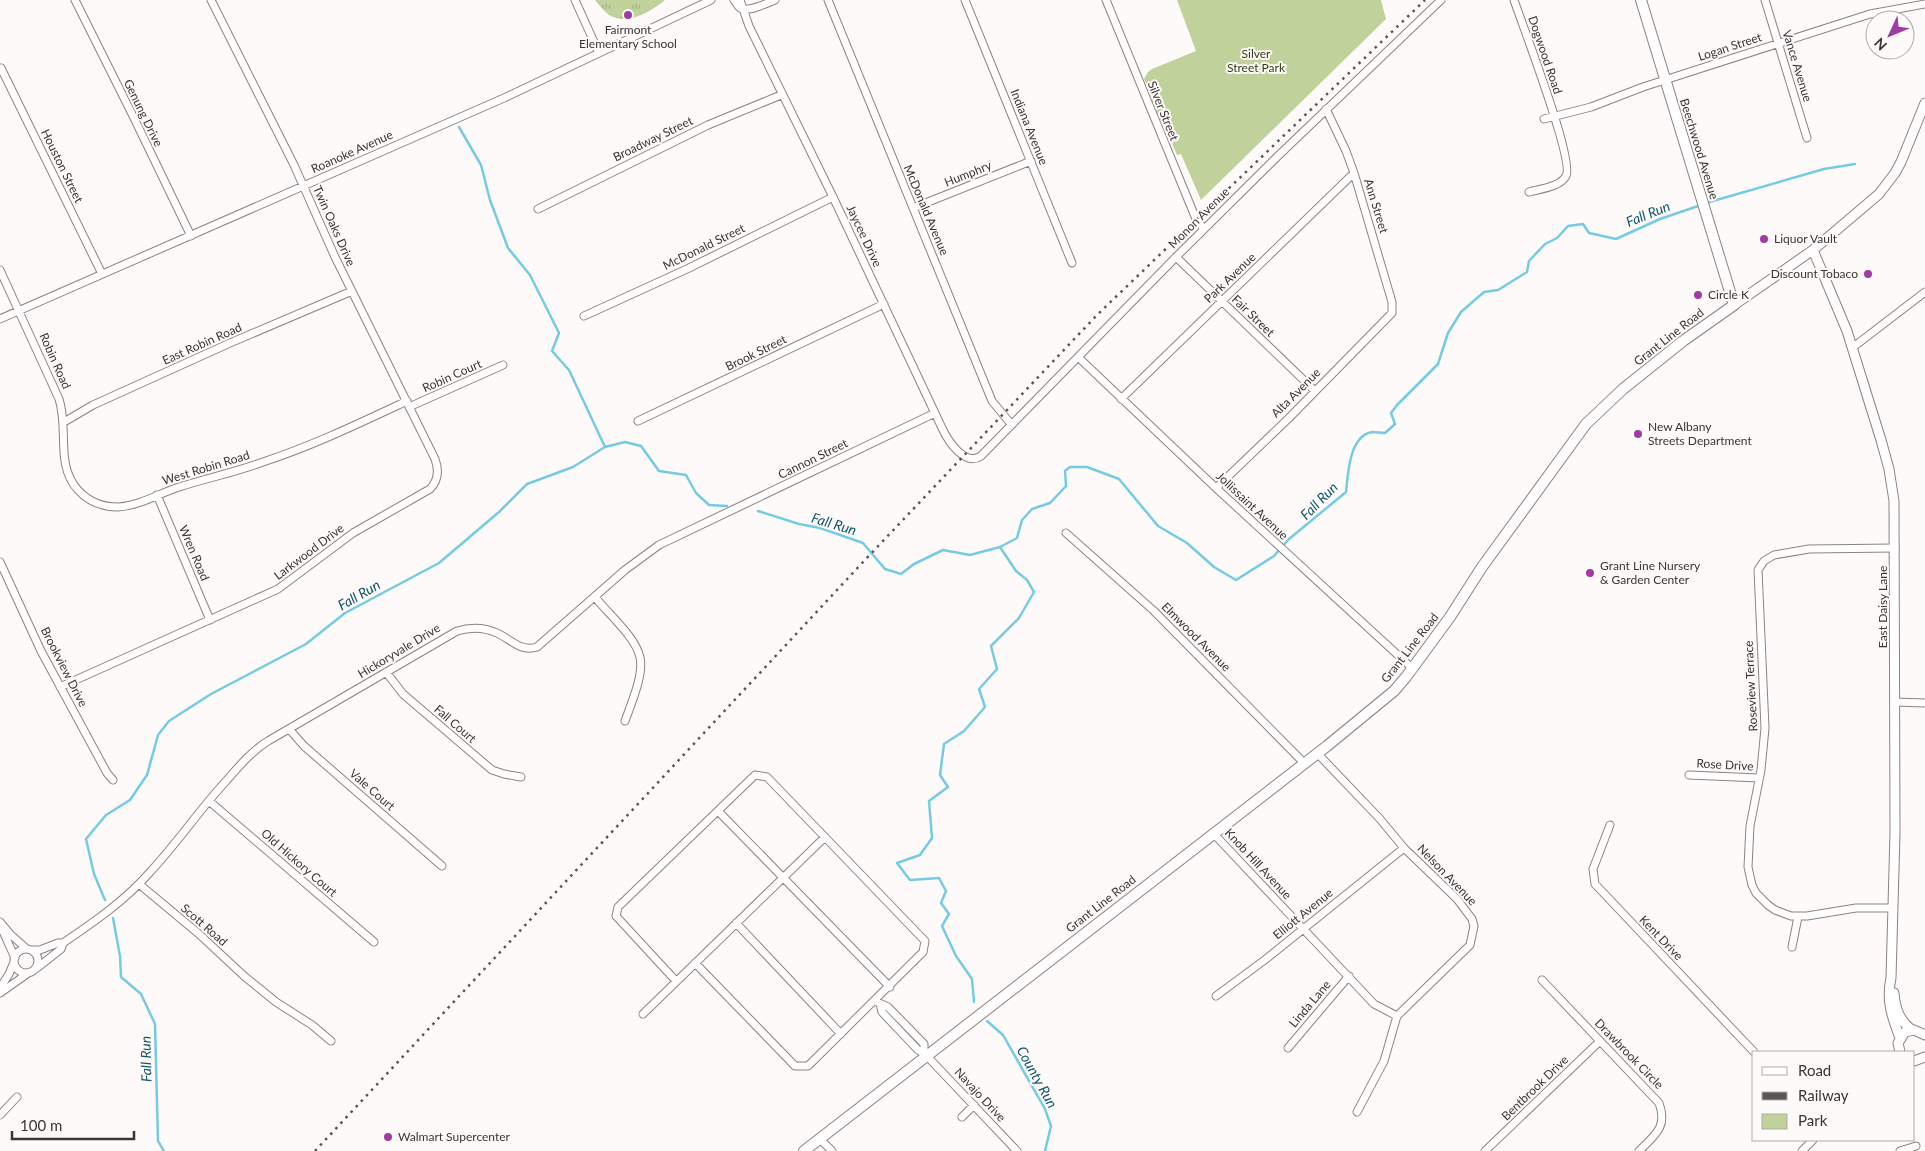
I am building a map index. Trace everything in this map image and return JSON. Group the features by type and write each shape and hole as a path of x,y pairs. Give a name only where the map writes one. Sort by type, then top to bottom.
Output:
{"main road":[{"name":"Beechwood Avenue","path":"1641,0 1734,306"},
{"name":"Grant Line Road","path":"804,1151 926,1054 1317,754 1394,691 1450,617 1482,567 1586,424 1623,389 1683,341 1734,306"}],"street":[{"name":"Genung Drive","path":"74,0 191,236"},
{"name":"Twin Oaks Drive","path":"211,0 304,186 352,291 408,404"},
{"path":"575,0 599,54"},
{"name":"Roanoke Avenue","path":"0,319 599,54 711,0"},
{"path":"734,0 742,9 754,8 775,0"},
{"path":"740,0 742,9"},
{"name":"McDonald Avenue","path":"828,0 992,401 1011,424"},
{"name":"Indiana Avenue","path":"965,0 1072,263"},
{"name":"Silver Street","path":"1106,0 1196,219 1204,229"},
{"name":"Monon Avenue","path":"978,458 1079,358 1204,229 1326,109 1441,0"},
{"name":"Dogwood Road","path":"1514,0 1554,116 1568,166 1567,175 1560,183 1528,192"},
{"name":"Vance Avenue","path":"1764,0 1807,138"},
{"name":"Logan Street","path":"1544,119 1591,107 1665,80 1870,14 1925,4"},
{"name":"Jaycee Drive","path":"742,9 748,26 833,197 934,413 953,445 971,459 978,458"},
{"name":"Houston Street","path":"1,68 102,274"},
{"name":"Broadway Street","path":"538,209 708,125 781,95"},
{"name":"Grant Line Road","path":"1734,306 1813,250 1870,202 1888,184 1908,148 1925,103"},
{"name":"Ann Street","path":"1326,109 1354,173 1388,284 1392,302 1392,313"},
{"name":"Humphry","path":"913,208 1031,161"},
{"name":"Park Avenue","path":"1121,399 1354,173"},
{"name":"McDonald Street","path":"584,316 833,197"},
{"name":"East Daisy Lane","path":"1813,250 1838,308 1852,348 1889,470 1894,501 1895,702 1891,978 1900,1018 1912,1030"},
{"name":"Fair Street","path":"1176,257 1315,391"},
{"name":"Robin Road","path":"0,270 20,310 59,399 64,422"},
{"name":"East Robin Road","path":"64,422 93,405 230,343 352,291"},
{"path":"1852,348 1925,292"},
{"name":"Brook Street","path":"638,421 884,304"},
{"name":"Alta Avenue","path":"1216,488 1392,313"},
{"name":"Jollissaint Avenue","path":"1079,358 1216,488 1412,668"},
{"name":"Robin Court","path":"408,404 503,365"},
{"name":"West Robin Road","path":"64,422 63,457 67,473 72,482 85,497 102,505 121,507 192,483 265,462 408,404"},
{"name":"Larkwood Drive","path":"60,687 282,587 352,533 435,484 438,472 435,458 408,404"},
{"name":"Cannon Street","path":"700,525 934,413"},
{"name":"Wren Road","path":"157,495 210,620"},
{"name":"Hickoryvale Drive","path":"139,884 253,752 448,634 465,629 480,629 497,633 524,649 537,647 646,553 700,525"},
{"name":"Elmwood Avenue","path":"1066,534 1154,611 1304,763"},
{"name":"Roseview Terrace","path":"1893,908 1856,908 1798,917 1775,910 1756,893 1748,867 1750,826 1759,778 1765,728 1758,570 1764,561 1774,555 1809,550 1895,548"},
{"name":"Brookview Drive","path":"0,562 41,651 107,773 113,780"},
{"path":"595,598 635,644 640,658 640,672 626,721"},
{"name":"Fall Court","path":"386,672 403,694 492,770 521,778"},
{"path":"1895,702 1925,704"},
{"name":"Vale Court","path":"289,729 304,746 442,866"},
{"name":"Nelson Avenue","path":"1317,754 1380,819 1404,848 1467,911 1472,919 1473,936 1470,945 1397,1016 1384,1061 1357,1112"},
{"path":"676,981 616,916 618,907 755,775 767,777 925,941 923,952 878,1002 808,1066 795,1066 695,963"},
{"name":"Rose Drive","path":"1689,775 1759,778"},
{"name":"Old Hickory Court","path":"209,801 374,942"},
{"path":"718,811 890,987"},
{"name":"Kent Drive","path":"1610,825 1593,869 1595,884 1753,1051"},
{"name":"Knob Hill Avenue","path":"1213,833 1349,976"},
{"path":"643,1014 825,837"},
{"name":"Elliott Avenue","path":"1216,996 1266,959 1404,848"},
{"path":"0,988 19,952 46,949 58,943 63,943 116,905 139,884"},
{"name":"Scott Road","path":"139,884 192,928 244,976 276,1002 312,1025 331,1041"},
{"path":"1792,947 1798,917"},
{"path":"0,923 10,934 37,956 37,968"},
{"path":"0,923 17,969 27,974"},
{"path":"736,923 841,1034"},
{"path":"0,993 34,971 61,949 63,943"},
{"path":"1349,976 1374,1004 1397,1016"},
{"name":"Linda Lane","path":"1288,1048 1349,976"},
{"name":"East Daisy Lane","path":"1891,978 1888,990 1890,1010 1900,1038"},
{"name":"Drawbrook Circle","path":"1542,980 1655,1097 1661,1109 1662,1122 1660,1129 1639,1151"},
{"name":"Navajo Drive","path":"878,1002 882,1012 918,1050 926,1054 1017,1151"},
{"path":"1898,1051 1900,1038 1905,1032 1918,1030 1925,1035"},
{"name":"Bentbrook Drive","path":"1485,1151 1600,1040"},
{"path":"0,1115 17,1097"},
{"path":"962,1117 974,1105"},
{"path":"820,1139 832,1151"},
{"path":"1802,1151 1812,1141"},
{"path":"1900,1151 1916,1146"}],"green space":[{"path":"595,0 665,0 646,13 624,19 609,15"},
{"name":"Silver Street Park","path":"1177,0 1381,0 1386,19 1201,200 1181,154 1177,155 1161,122 1144,79 1152,69 1196,51"}],"waterway":[{"path":"459,127 481,165 490,200 508,248 530,275 559,333 552,351 569,370 605,447"},
{"name":"Fall Run","path":"1706,203 1824,169 1855,164"},
{"name":"Fall Run","path":"758,511 799,524 820,528 863,543 885,569 901,574 914,564 943,550 970,555 1000,547 1017,538 1022,520 1032,509 1050,503 1066,486 1065,471 1070,467 1087,467 1119,479 1158,526 1187,543 1214,567 1236,580 1274,556 1289,539 1346,492 1349,466 1354,448 1364,435 1372,432 1385,433 1395,424 1391,413 1438,364 1448,333 1461,312 1484,292 1498,290 1527,272 1529,261 1545,244 1557,238 1568,226 1583,224 1589,233 1616,239 1660,219 1701,205"},
{"name":"Fall Run","path":"105,900 94,874 86,839 106,815 130,800 147,775 158,735 169,721 211,694 306,644 345,613 439,563 499,512 527,484 573,467 605,447 625,442 641,446 659,471 686,475 696,493 709,505 727,506"},
{"name":"County Run","path":"974,1002 972,979 956,956 942,926 949,914 941,903 946,891 939,878 910,880 897,863 920,855 932,838 929,801 948,787 940,775 944,744 964,731 985,707 979,689 997,669 991,646 1019,618 1034,592 1027,580 1016,571 1000,547"},
{"name":"Fall Run","path":"113,918 120,956 121,977 141,994 155,1024 158,1141 164,1151"},
{"name":"County Run","path":"987,1021 1003,1035 1045,1109 1051,1126 1045,1151"}],"railway":[{"path":"315,1151 864,561 1097,315 1425,0"}],"place":[{"name":"Fairmont Elementary School","path":"628,15"},
{"name":"Liquor Vault","path":"1764,239"},
{"name":"Discount Tobaco","path":"1868,274"},
{"name":"Circle K","path":"1698,295"},
{"name":"New Albany Streets Department","path":"1638,434"},
{"name":"Grant Line Nursery & Garden Center","path":"1590,573"},
{"name":"Walmart Supercenter","path":"388,1137"}]}
